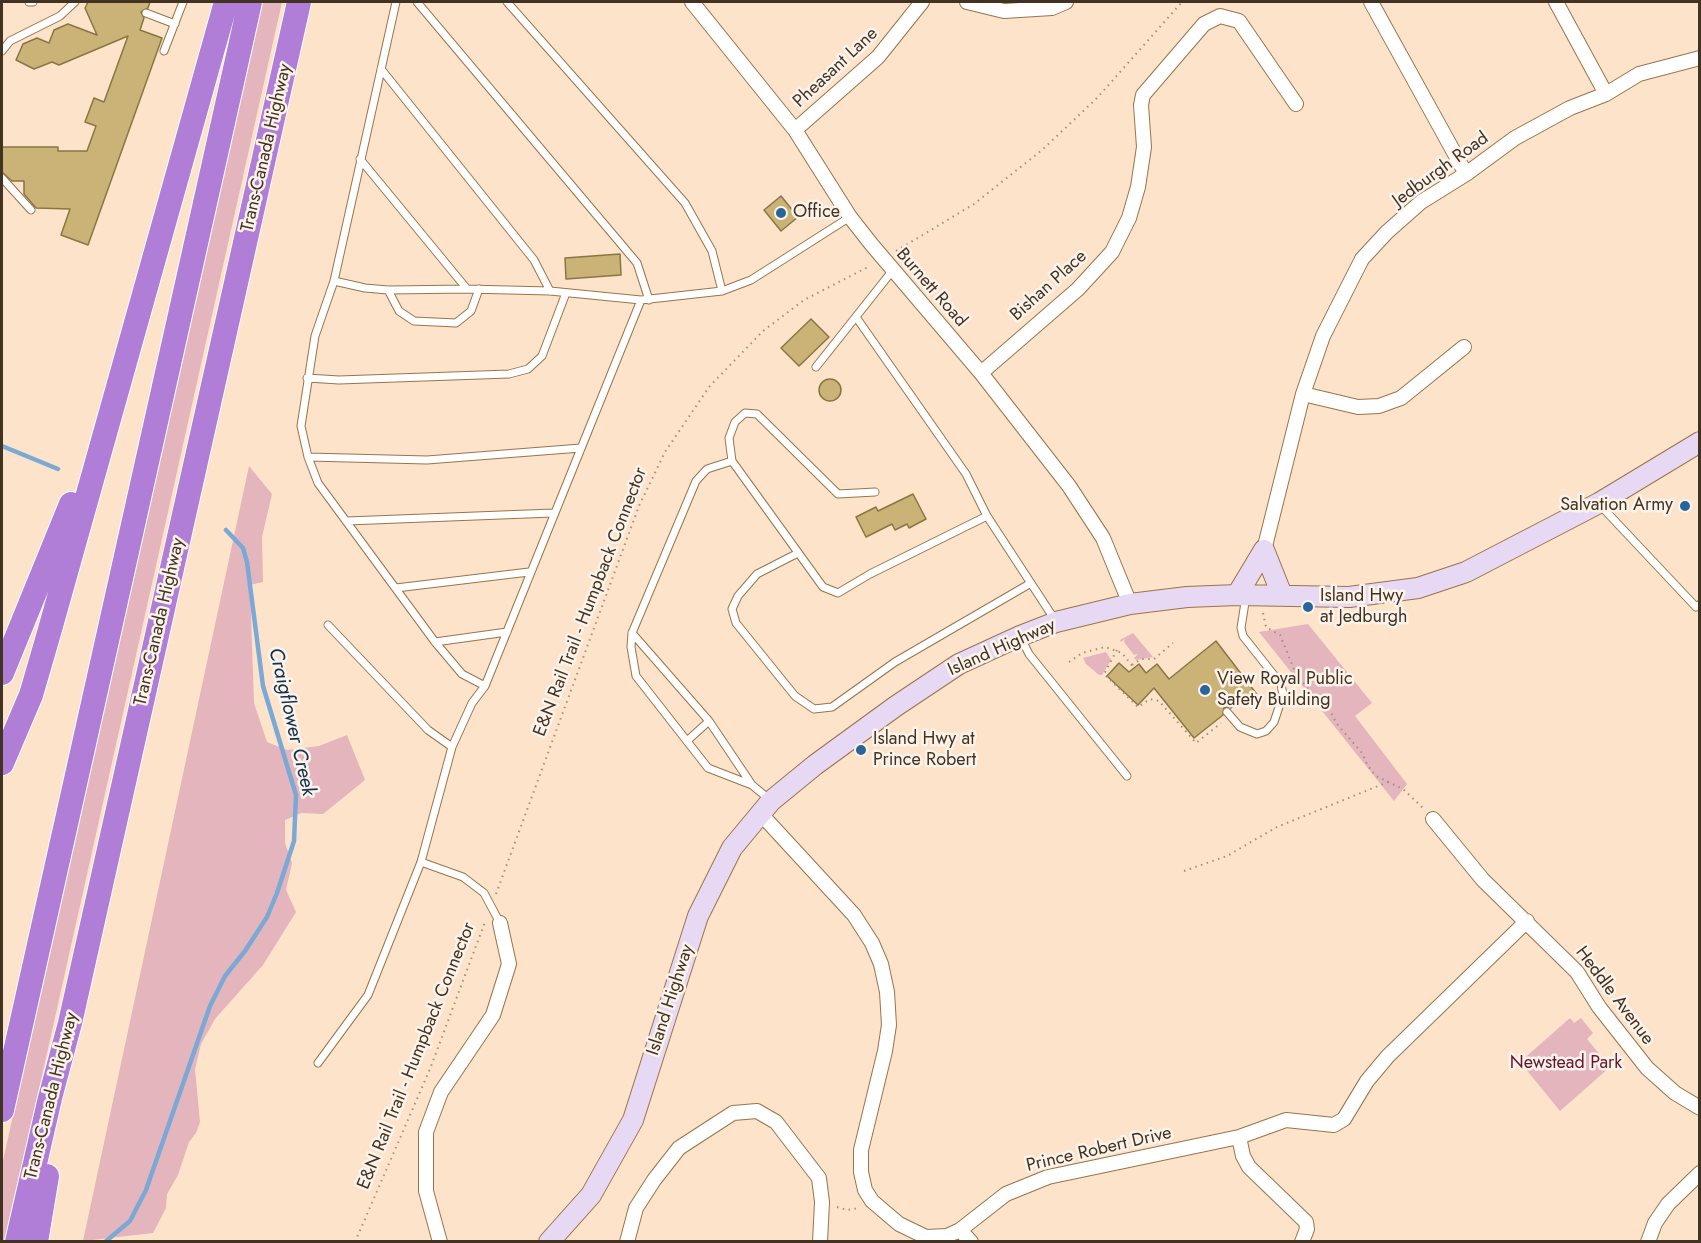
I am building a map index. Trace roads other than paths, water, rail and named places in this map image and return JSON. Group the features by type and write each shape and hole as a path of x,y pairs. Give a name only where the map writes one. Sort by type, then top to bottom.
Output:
{"highway":[{"path":"2,763 37,674 226,2"},
{"path":"2,1110 250,2"},
{"name":"Trans-Canada Highway","path":"17,1242 70,1023 300,2"},
{"path":"2,673 45,572 124,364"},
{"path":"36,1242 70,1023"}],"main road":[{"name":"Island Highway","path":"549,1242 591,1195 633,1120 698,916 732,848 766,807 815,765 905,700 959,664 1020,636 1056,622 1130,604 1187,597 1257,595 1349,597 1418,588 1466,572 1599,503 1699,444"},
{"path":"1257,595 1264,550"},
{"path":"1257,595 1264,550"}],"street":[{"name":"Burnett Road","path":"692,2 795,130 850,217 892,270 981,373 1069,486 1103,538 1130,604"},
{"name":"Pheasant Lane","path":"795,130 878,57 922,2"},
{"path":"967,2 1004,11 1052,8 1066,2"},
{"path":"1371,2 1466,174"},
{"path":"1556,2 1606,94"},
{"name":"Bishan Place","path":"981,373 1078,289 1112,252 1129,218 1138,187 1144,147 1141,105 1143,95 1204,24 1220,16 1229,16 1245,28 1296,104"},
{"name":"Jedburgh Road","path":"1264,550 1303,394 1323,336 1362,259 1387,232 1421,202 1466,174 1515,138 1570,108 1606,94 1639,74 1700,58"},
{"path":"1303,394 1358,407 1379,406 1401,398 1464,347"},
{"name":"Prince Robert Drive","path":"766,807 854,915 872,943 880,964 887,992 889,1025 880,1076 861,1150 865,1190 874,1204 899,1224 926,1238 947,1236 960,1230 1006,1194 1040,1180 1239,1137 1286,1120 1334,1125 1344,1119 1366,1081 1388,1056 1527,921"},
{"name":"Heddle Avenue","path":"1433,819 1483,880 1577,972 1599,1007 1647,1068 1675,1093 1700,1108"},
{"path":"440,1242 426,1191 426,1132 441,1092 494,1015 509,964 500,923"},
{"path":"627,1242 636,1208 679,1148 733,1113 758,1111 776,1122 819,1178 822,1206 820,1242"},
{"path":"1239,1137 1243,1156 1249,1167 1306,1222 1307,1229 1302,1242"},
{"path":"1648,1242 1655,1223 1668,1204 1700,1173"},
{"path":"960,1230 972,1242"}],"lane":[{"path":"2,51 10,41 60,16 75,2"},
{"path":"164,51 183,2"},
{"path":"396,2 334,281 315,336 307,378 302,426 308,457 318,483 435,642 462,674 485,686"},
{"path":"318,1063 368,995 421,861 452,747 472,703 485,686 553,513 645,300 637,263 417,2"},
{"path":"507,2 685,203 712,250 722,291"},
{"path":"146,13 175,24"},
{"path":"381,69 534,260 550,291"},
{"path":"360,159 467,289"},
{"path":"2,178 31,210"},
{"path":"334,281 365,288 388,290 550,291 645,300 722,291 751,280 850,217"},
{"path":"816,367 892,270"},
{"path":"388,290 399,311 414,321 456,323 471,311 479,289"},
{"path":"307,378 339,380 509,374 528,369 542,356 556,325 566,293"},
{"path":"856,316 966,474 987,516 1056,622"},
{"path":"875,492 838,494 757,414 745,413 735,422 729,438 732,461 823,587 838,593 987,516"},
{"path":"308,457 427,460 581,448"},
{"path":"732,461 707,470 696,481 632,633 636,676 708,768 752,785"},
{"path":"1599,503 1696,606 1700,604"},
{"path":"347,521 553,513"},
{"path":"798,553 757,574 738,596 732,609 736,623 795,696 814,709 832,707 895,662 1031,583"},
{"path":"396,588 529,572"},
{"path":"1227,712 1240,727 1257,734 1266,730 1274,722 1283,695 1281,684 1243,636 1241,628 1257,595"},
{"path":"328,625 428,730 452,747"},
{"path":"435,642 507,632"},
{"path":"632,633 710,721 766,807"},
{"path":"1020,636 1029,654 1127,776"},
{"path":"687,741 710,721"},
{"path":"421,861 462,877 484,893 492,904 500,923"}],"waterway":[{"name":"Craigflower Creek","path":"2,446 58,469"},
{"name":"Craigflower Creek","path":"105,1242 130,1221 146,1190 210,1006 225,976 267,917 294,841 296,795 263,686 247,562 243,548 226,530"}],"place":[{"name":"Office","path":"781,213"},
{"name":"Salvation Army","path":"1685,506"},
{"name":"Island Hwy at Jedburgh","path":"1308,607"},
{"name":"View Royal Public Safety Building","path":"1205,690"},
{"name":"Island Hwy at Prince Robert","path":"861,750"}],"park label":[{"name":"Newstead Park","path":"1566,1064"}]}
